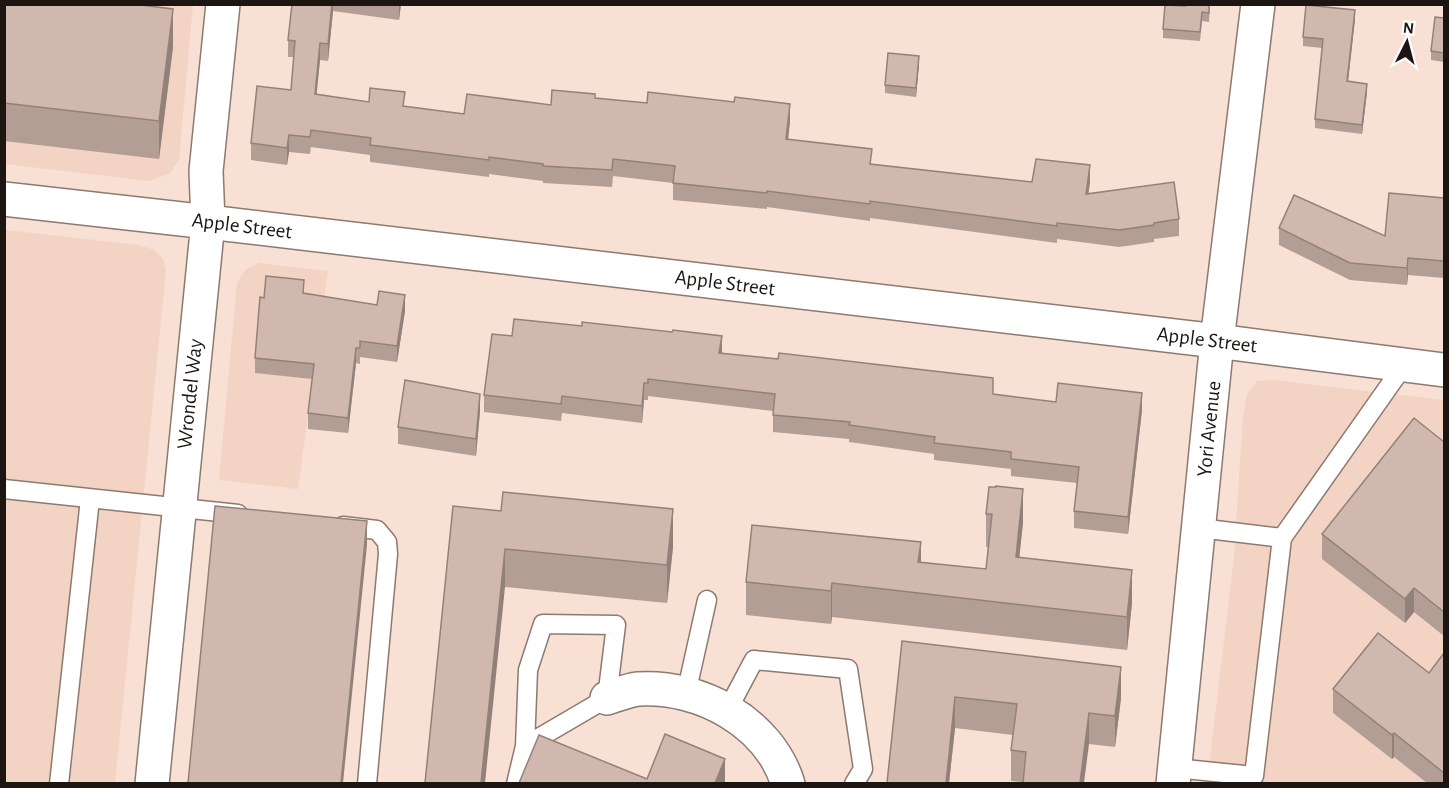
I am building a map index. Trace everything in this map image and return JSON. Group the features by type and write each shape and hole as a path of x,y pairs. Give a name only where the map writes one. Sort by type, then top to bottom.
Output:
{"street":[{"name":"Wrondel Way","path":"152,783 208,222 206,171 223,4"},
{"name":"Yori Avenue","path":"1174,776 1217,341 1258,4"},
{"name":"Apple Street","path":"4,199 1217,341 1444,370"},
{"path":"607,698 636,689 669,690 705,699 738,717 764,742 784,771 788,783"}],"lane":[{"path":"1174,776 1254,776 1282,538 1404,365"},
{"path":"4,489 250,515"},
{"path":"59,783 90,499"},
{"path":"331,524 377,530 387,542 388,554 367,783"},
{"path":"1199,528 1282,538"},
{"path":"687,694 707,600"},
{"path":"516,783 525,746 528,670 543,624 616,625 607,698 525,746"},
{"path":"727,711 754,660 848,669 863,769 854,783"}],"shaded area":[{"path":"5,5 193,5 179,160 169,174 148,181 5,164"},
{"path":"5,230 139,245 154,250 163,259 166,271 115,783 5,784"},
{"path":"259,263 328,271 298,489 219,480 237,283 246,269"},
{"path":"1274,380 1444,400 1444,783 1207,784 1234,556 1243,417 1247,394 1257,381"}],"building":[{"path":"4,4 132,4 173,9 159,121 4,103"},
{"path":"292,4 332,4 328,44 320,43 315,94 369,102 370,88 405,92 403,106 464,114 467,94 551,105 552,90 595,94 595,98 647,103 648,92 734,102 735,97 790,104 786,139 872,149 870,164 1032,182 1036,159 1090,165 1086,194 1174,182 1179,219 1119,230 1057,223 1057,226 870,201 870,204 767,191 767,193 673,183 675,166 613,159 612,170 543,166 543,164 489,157 489,160 370,145 371,138 311,130 310,137 289,135 287,148 251,143 257,86 291,90 295,41 288,40"},
{"path":"1185,4 1209,4 1209,13 1202,12 1200,32 1163,29 1165,5 1185,6"},
{"path":"1306,5 1355,10 1347,81 1367,84 1362,125 1315,119 1323,39 1303,37"},
{"path":"1435,17 1444,18 1444,53 1431,51"},
{"path":"888,53 919,56 916,88 885,85"},
{"path":"1389,193 1444,198 1444,261 1408,258 1407,268 1350,263 1279,228 1294,195 1385,236"},
{"path":"266,276 304,280 303,293 377,305 379,291 405,295 397,346 360,341 360,348 356,348 348,418 308,413 314,364 255,358 260,297 264,298"},
{"path":"514,319 582,326 582,322 722,336 719,353 778,359 779,353 993,378 993,394 1056,402 1058,383 1142,393 1128,517 1074,511 1079,467 1011,459 1011,452 934,443 935,437 849,425 850,422 773,415 775,394 648,379 648,383 644,383 642,406 562,396 561,404 484,395 492,334 512,336"},
{"path":"405,380 480,394 476,439 398,427"},
{"path":"1414,418 1444,442 1444,612 1414,588 1405,599 1322,534"},
{"path":"989,487 1023,489 1016,557 1132,570 1127,617 832,583 831,591 746,582 752,525 921,542 918,562 986,569 992,514 986,514"},
{"path":"503,492 673,509 667,565 505,549 481,783 425,783 453,506 501,511"},
{"path":"215,506 367,521 341,783 188,783"},
{"path":"1378,633 1429,673 1444,653 1444,773 1333,689"},
{"path":"902,641 1121,667 1115,716 1089,713 1080,783 1023,783 1026,752 1011,750 1017,704 955,697 946,783 887,783"},
{"path":"665,734 725,759 715,783 519,783 539,735 647,779"}]}
